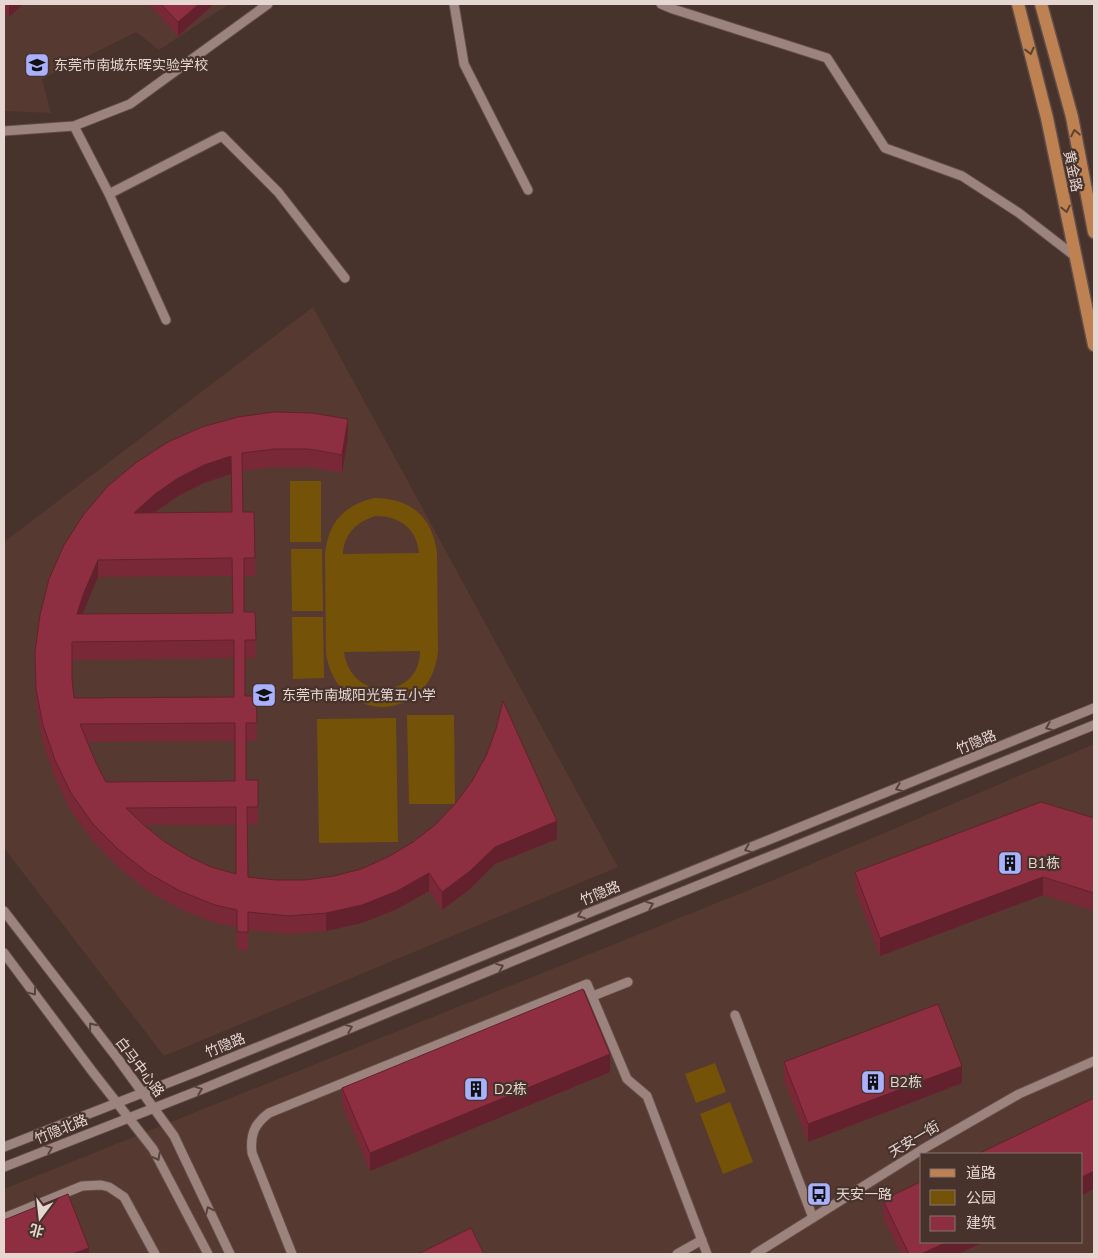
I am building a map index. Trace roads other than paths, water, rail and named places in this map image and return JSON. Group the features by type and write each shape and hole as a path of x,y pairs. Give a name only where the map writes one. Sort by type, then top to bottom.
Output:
{"main road":[{"name":"黄金路","path":"1018,4 1047,118 1094,345"},
{"name":"黄金路","path":"1040,4 1072,117 1094,232"}],"street":[{"path":"4,130 74,126 130,104 268,4"},
{"path":"454,4 464,64 528,190"},
{"path":"660,4 673,10 827,58 885,148 962,176 1020,213 1076,257"},
{"path":"74,126 109,194 166,320"},
{"path":"109,194 222,136 278,192 345,278"},
{"name":"竹隐路","path":"117,1103 1092,709"},
{"path":"128,1118 1092,727"},
{"name":"白马中心路","path":"4,911 174,1136 230,1254"},
{"path":"4,953 153,1149 208,1254"},
{"path":"593,996 628,982"},
{"path":"292,1254 252,1153 252,1136 260,1120 269,1113 587,984 627,1079 647,1096 707,1254"},
{"path":"735,1015 813,1218"},
{"name":"天安一街","path":"755,1254 923,1149 1019,1094 1094,1061"},
{"name":"竹隐北路","path":"4,1147 117,1103"},
{"name":"竹隐北路","path":"4,1167 128,1118"},
{"path":"4,1218 82,1186 100,1184 109,1187 124,1197 155,1254"},
{"path":"677,1254 702,1240"}],"place":[{"name":"东莞市南城东晖实验学校","path":"37,65"},
{"name":"东莞市南城阳光第五小学","path":"264,695"},
{"name":"B1栋","path":"1010,863"},
{"name":"B2栋","path":"873,1082"},
{"name":"D2栋","path":"476,1089"},
{"name":"天安一路","path":"819,1194"}]}
